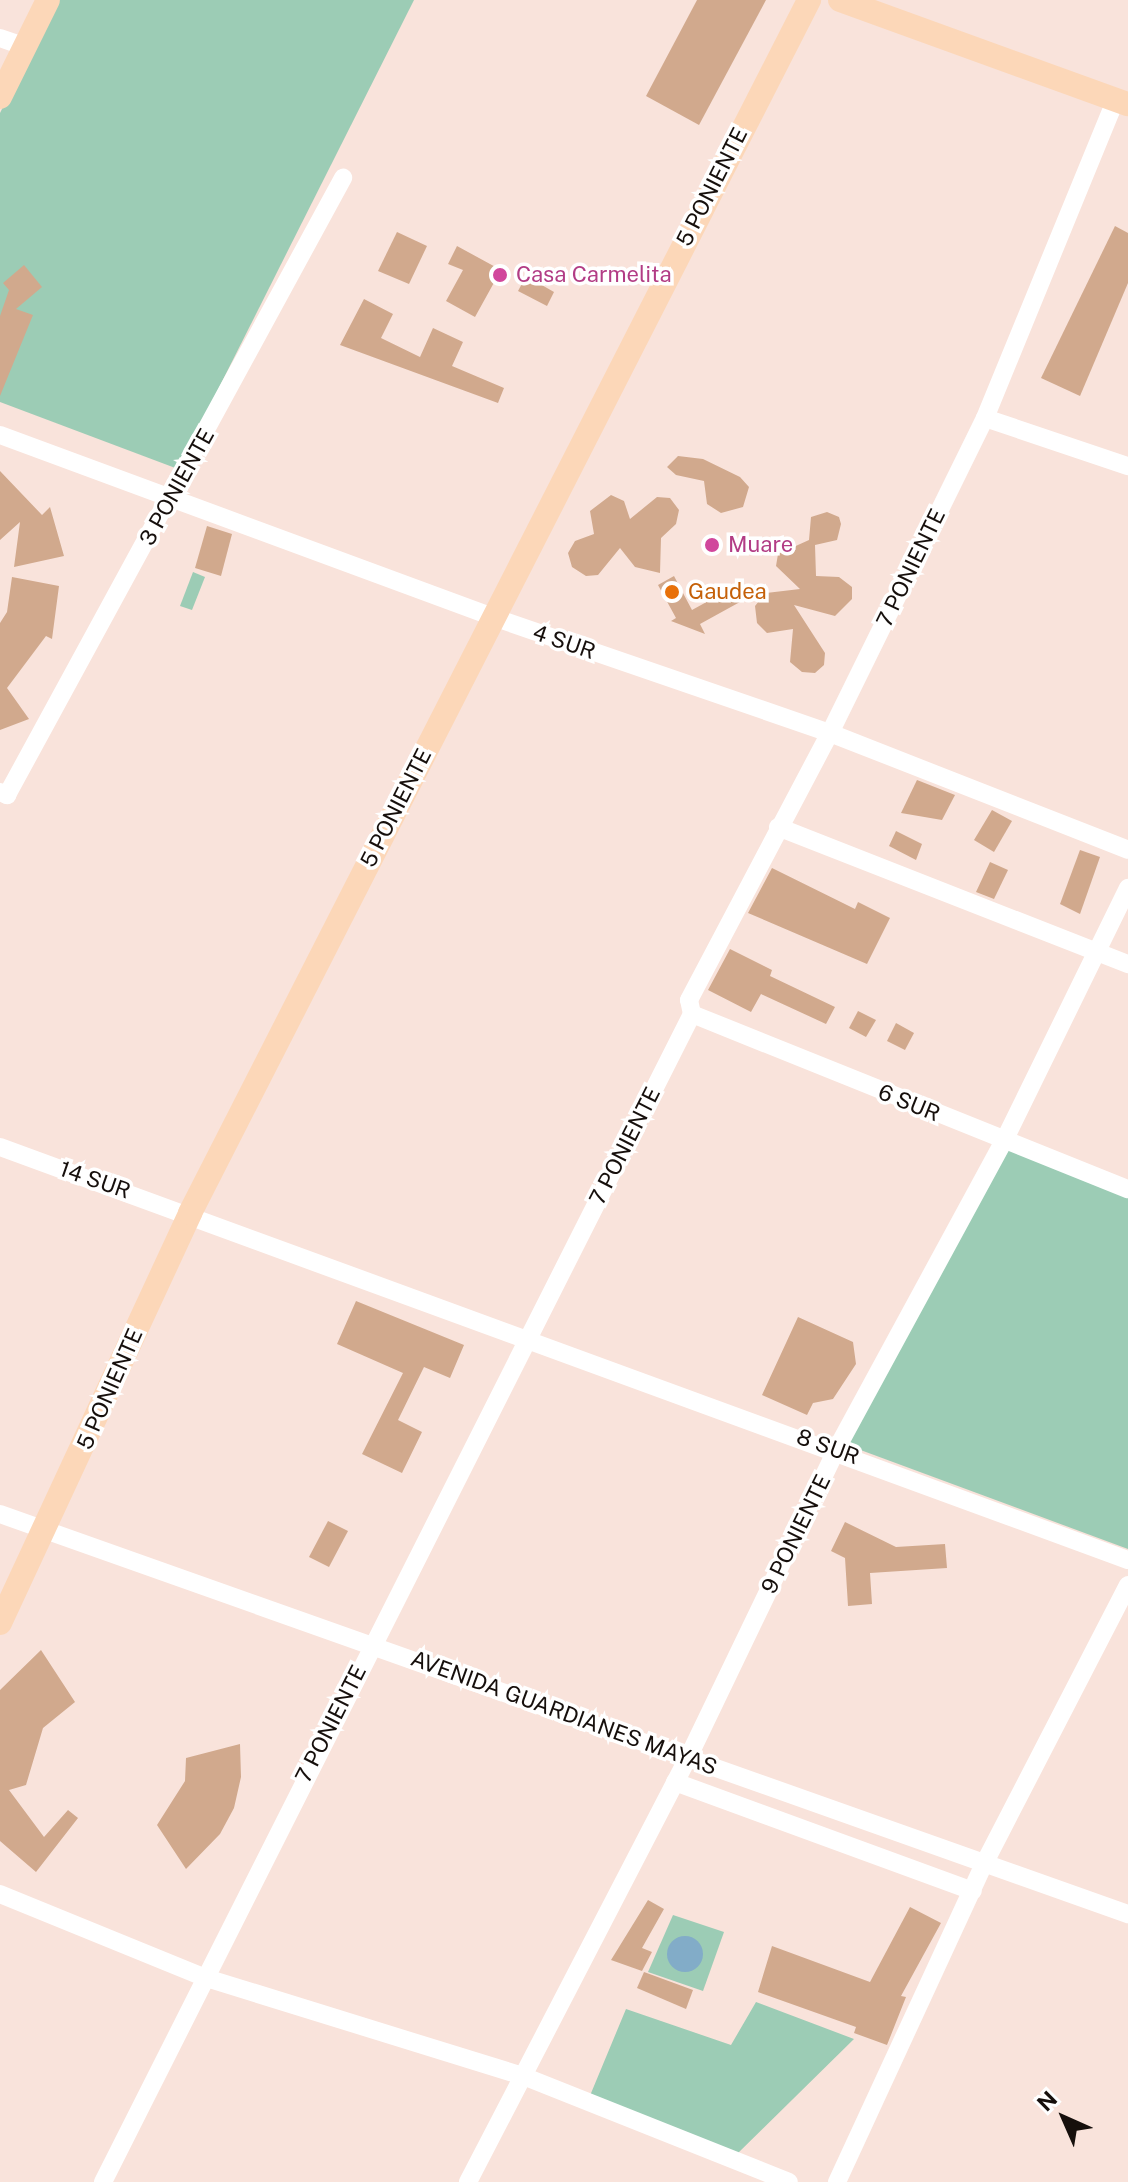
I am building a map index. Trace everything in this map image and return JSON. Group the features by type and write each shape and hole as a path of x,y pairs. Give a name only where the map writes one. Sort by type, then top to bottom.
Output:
{"street":[{"path":"0,97 48,0"},
{"name":"5 PONIENTE","path":"0,1623 190,1213 809,0"},
{"path":"840,0 1122,101"},
{"path":"0,38 26,47"},
{"name":"7 PONIENTE","path":"103,2182 203,1977 692,1014 689,1000 830,733 985,418 1122,101"},
{"name":"3 PONIENTE","path":"3,794 172,496 343,178"},
{"path":"985,418 1128,466"},
{"name":"4 SUR","path":"0,435 493,617 830,733 1128,850"},
{"path":"778,827 1128,964"},
{"name":"9 PONIENTE","path":"468,2182 688,1758 836,1450 1004,1141 1128,888"},
{"name":"6 SUR","path":"692,1014 1128,1189"},
{"name":"14 SUR","path":"0,1147 190,1213 526,1342"},
{"name":"8 SUR","path":"526,1342 836,1450 1128,1560"},
{"name":"AVENIDA GUARDIANES MAYAS","path":"0,1514 372,1642 1128,1914"},
{"path":"837,2182 984,1864 1128,1585"},
{"path":"675,1782 973,1891"},
{"path":"0,1894 203,1977 523,2076 789,2182"}],"green space":[{"path":"56,0 414,0 178,469 0,402 0,113"},
{"path":"193,572 205,577 192,610 180,606"},
{"path":"1008,1149 1128,1198 1128,1549 847,1445"},
{"path":"673,1915 724,1932 703,1991 648,1972"},
{"path":"756,2002 854,2039 736,2155 589,2098 626,2009 731,2045"}],"water":[{"path":"685,1936 698,1941 703,1954 698,1967 685,1972 672,1967 667,1954 672,1941"}],"building":[{"path":"697,0 766,0 699,125 646,96"},
{"path":"1115,226 1128,233 1128,283 1080,396 1041,378"},
{"path":"397,232 427,246 409,284 378,271"},
{"path":"457,246 501,270 475,317 446,301 463,270 448,264"},
{"path":"24,265 42,287 16,309 33,315 0,396 0,316 9,290 3,283"},
{"path":"526,276 554,292 547,306 518,291"},
{"path":"364,299 393,314 381,338 420,357 433,328 463,342 452,366 504,388 498,403 340,345"},
{"path":"678,456 703,459 740,477 749,487 743,507 721,513 707,504 704,481 676,475 667,467"},
{"path":"0,471 42,515 50,507 64,556 14,567 20,522 0,540"},
{"path":"611,495 624,501 630,519 657,497 670,498 679,510 676,524 661,538 660,573 635,567 620,548 598,575 586,576 572,567 568,553 575,541 594,534 590,511"},
{"path":"827,512 839,517 841,524 837,540 815,545 816,576 839,577 852,587 852,599 835,616 794,605 825,653 824,665 815,673 802,672 790,662 793,629 767,633 757,623 755,606 763,596 758,594 800,589 776,566 778,554 809,540 811,517"},
{"path":"207,526 232,534 221,576 195,568"},
{"path":"674,576 692,610 741,583 749,597 700,624 705,634 671,621 676,618 658,585"},
{"path":"12,577 59,586 52,639 46,636 7,688 29,719 0,730 0,623 7,612"},
{"path":"917,780 955,795 942,820 901,813"},
{"path":"992,810 1012,821 994,852 974,840"},
{"path":"896,831 922,844 916,860 889,846"},
{"path":"1080,850 1100,857 1080,914 1060,904"},
{"path":"990,862 1008,870 994,899 976,892"},
{"path":"772,868 855,909 858,902 890,918 867,964 748,913"},
{"path":"730,949 772,970 770,976 835,1007 826,1024 761,994 751,1012 708,990"},
{"path":"858,1011 876,1020 866,1037 849,1028"},
{"path":"896,1023 914,1033 905,1050 887,1041"},
{"path":"356,1301 464,1345 450,1378 424,1367 398,1420 422,1432 402,1473 362,1454 403,1373 337,1344"},
{"path":"798,1317 853,1342 856,1364 833,1399 813,1403 807,1415 762,1395"},
{"path":"328,1521 348,1531 329,1567 309,1557"},
{"path":"845,1522 896,1547 945,1544 947,1568 870,1573 872,1604 848,1606 845,1558 831,1551"},
{"path":"41,1650 75,1702 43,1728 26,1785 9,1790 44,1837 68,1810 78,1818 36,1872 0,1841 0,1690"},
{"path":"240,1744 241,1777 234,1808 220,1834 186,1869 157,1825 185,1781 186,1758"},
{"path":"648,1900 664,1909 642,1948 652,1952 642,1971 611,1960"},
{"path":"910,1907 941,1923 901,1996 906,1997 887,2045 854,2033 856,2027 758,1992 772,1946 870,1982"},
{"path":"644,1972 693,1990 686,2009 637,1988"}],"place":[{"name":"Casa Carmelita","path":"500,275"},
{"name":"Muare","path":"712,545"},
{"name":"Gaudea","path":"672,592"}]}
